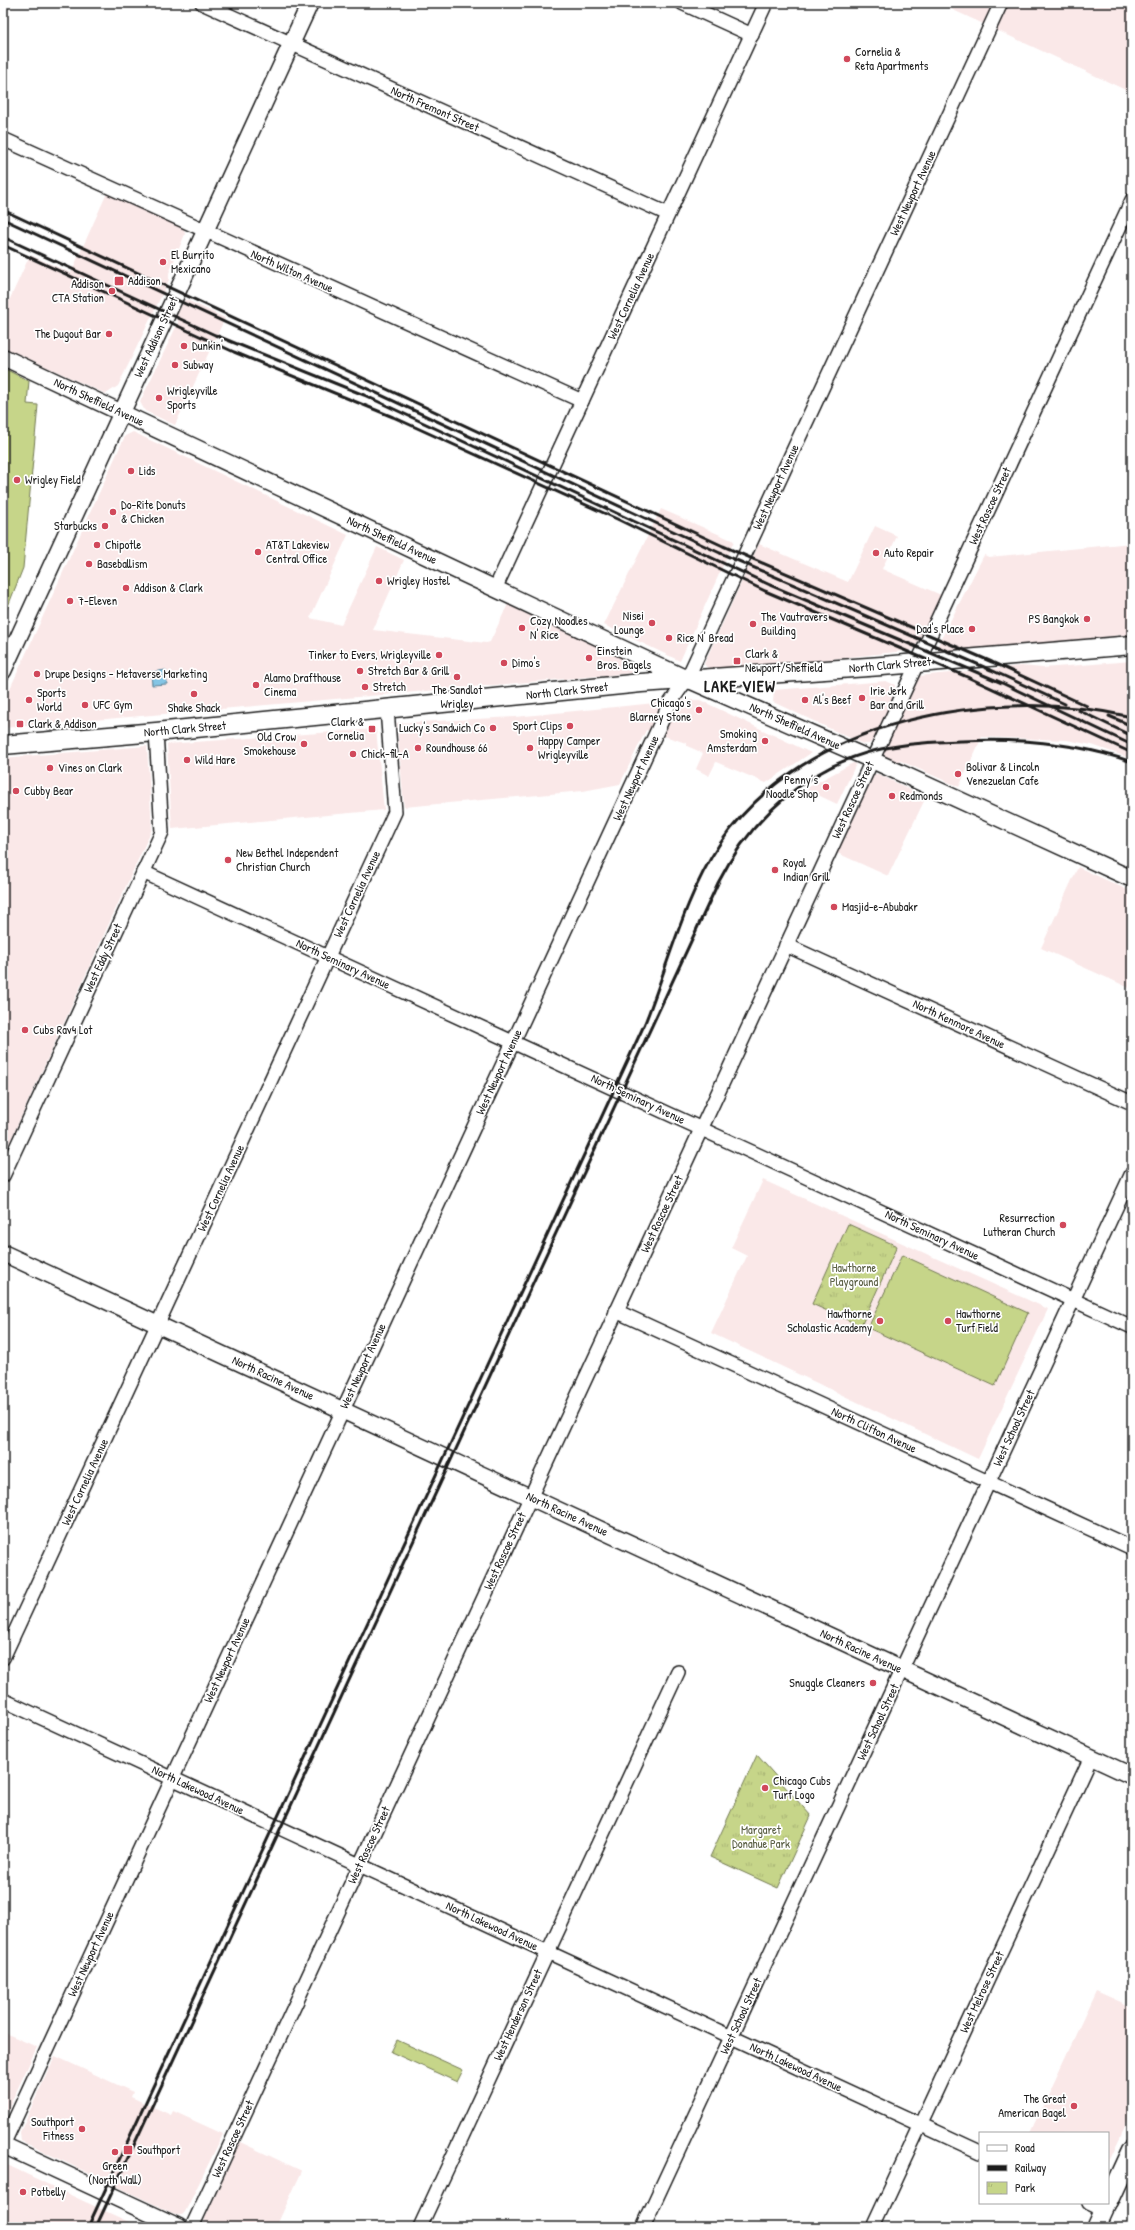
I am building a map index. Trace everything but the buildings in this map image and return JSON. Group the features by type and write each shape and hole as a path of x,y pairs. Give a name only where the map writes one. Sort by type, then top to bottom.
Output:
{"main road":[{"name":"North Clark Street","path":"3,745 156,732 687,679 917,663 1132,644"},
{"path":"1109,2192 1131,2156"},
{"path":"1096,2227 1102,2204"}],"street":[{"name":"North Fremont Street","path":"202,3 668,214"},
{"name":"West Addison Street","path":"3,671 310,3"},
{"path":"682,3 752,35"},
{"name":"West Cornelia Avenue","path":"495,588 766,3"},
{"name":"West Newport Avenue","path":"3,2145 670,703 687,679 1001,3"},
{"name":"North Wilton Avenue","path":"3,139 582,401"},
{"name":"West Roscoe Street","path":"192,2227 1132,200"},
{"name":"North Sheffield Avenue","path":"3,357 687,679 872,760 1132,879"},
{"name":"West Cornelia Avenue","path":"3,1658 395,812 387,709"},
{"name":"West Eddy Street","path":"3,1176 162,832 156,732"},
{"name":"North Seminary Avenue","path":"143,872 1132,1327"},
{"name":"North Kenmore Avenue","path":"786,945 1132,1103"},
{"name":"West School Street","path":"643,2227 1132,1173"},
{"name":"North Racine Avenue","path":"3,1253 1132,1776"},
{"name":"North Clifton Avenue","path":"616,1311 1132,1548"},
{"name":"West Henderson Street","path":"420,2227 678,1672"},
{"name":"North Lakewood Avenue","path":"3,1700 979,2152"},
{"name":"West Melrose Street","path":"873,2227 1091,1757"},
{"path":"3,2145 179,2227"}],"shaded area":[{"path":"938,3 1132,3 1132,93 1068,63"},
{"path":"107,193 184,229 185,234 169,273 169,280 118,386 106,394 3,347 3,314 30,255 71,273"},
{"path":"185,299 225,318 175,425 145,411 140,402 178,323 177,315"},
{"path":"133,432 348,535 310,618 341,625 377,547 404,560 373,630 486,643 490,642 508,604 632,663 632,673 3,728 3,704 125,436"},
{"path":"661,509 734,541 680,661 604,625"},
{"path":"875,526 897,536 882,569 941,595 914,650 711,672 704,664 759,544 848,582"},
{"path":"1132,543 1132,634 945,653 938,650 938,645 984,555 989,557"},
{"path":"1132,661 1132,759 1092,745 1067,740 982,737 959,787 901,761 893,762 884,756 883,750 916,679 919,676 1022,666 1043,668"},
{"path":"886,681 895,685 895,692 873,740 869,744 863,744 773,702 774,690"},
{"path":"685,700 700,700 811,753 766,783 716,762 709,776 696,769 703,753 687,746 686,743 646,730 620,784 583,791 404,807 397,723 515,717"},
{"path":"376,729 384,810 172,829 167,744"},
{"path":"147,746 152,829 7,1148 3,1146 3,758"},
{"path":"853,763 856,764 837,804 805,789"},
{"path":"873,774 878,774 926,797 888,876 835,852 870,776"},
{"path":"1078,867 1132,892 1132,989 1041,948"},
{"name":"Hawthorne Scholastic Academy","path":"763,1180 1048,1309 978,1459 711,1333 747,1256 731,1248"},
{"path":"1096,1991 1132,2007 1132,2112 1109,2162 1109,2132 1030,2132"},
{"path":"3,2032 37,2047 3,2120"},
{"path":"55,2056 133,2092 131,2097 171,2115 173,2111 223,2134 185,2212 182,2215 177,2215 21,2141 20,2132"},
{"path":"240,2142 302,2171 276,2227 205,2227 204,2225 205,2218"},
{"path":"3,2163 79,2199 140,2227 3,2227"}],"green space":[{"name":"Wrigley Field","path":"3,368 29,381 27,404 38,405 23,568 3,619"},
{"name":"Hawthorne Playground","path":"848,1224 897,1246 861,1326 812,1304"},
{"name":"Hawthorne Turf Field","path":"902,1255 1028,1313 995,1386 868,1328"},
{"name":"Margaret Donahue Park","path":"757,1755 811,1816 778,1888 710,1857"},
{"path":"397,2040 463,2070 457,2082 391,2052"}],"water":[{"path":"166,670 167,684 152,685 151,672"}],"railway":[{"path":"3,210 723,546 992,662 1087,706"},
{"path":"3,219 720,553 991,670 1065,704"},
{"path":"3,237 215,335 364,395 770,585 1002,683 1132,745"},
{"path":"3,245 234,352 393,417 617,519 765,591 965,676 1132,753"},
{"path":"88,2227 645,1023 696,886 719,845 755,802 800,767 850,740 904,721 962,710 1020,706 1077,708 1132,717"},
{"path":"1078,710 1132,736"},
{"path":"1109,716 1132,726"},
{"path":"96,2227 718,883 747,837 765,816 806,781 855,757 901,745 952,741 1027,741 1090,750 1132,762"}],"place":[{"name":"Cornelia & Reta Apartments","path":"847,59"},
{"name":"El Burrito Mexicano","path":"163,262"},
{"name":"Addison","path":"119,281"},
{"name":"Addison CTA Station","path":"112,291"},
{"name":"The Dugout Bar","path":"109,334"},
{"name":"Dunkin'","path":"184,346"},
{"name":"Subway","path":"175,365"},
{"name":"Wrigleyville Sports","path":"159,398"},
{"name":"Lids","path":"131,471"},
{"name":"Wrigley Field","path":"17,480"},
{"name":"Do-Rite Donuts & Chicken","path":"113,512"},
{"name":"Starbucks","path":"105,526"},
{"name":"Chipotle","path":"97,545"},
{"name":"AT&T Lakeview Central Office","path":"258,552"},
{"name":"Auto Repair","path":"876,553"},
{"name":"Baseballism","path":"89,564"},
{"name":"Wrigley Hostel","path":"379,581"},
{"name":"Addison & Clark","path":"126,588"},
{"name":"7-Eleven","path":"70,601"},
{"name":"PS Bangkok","path":"1087,619"},
{"name":"Nisei Lounge","path":"652,623"},
{"name":"The Vautravers Building","path":"753,624"},
{"name":"Cozy Noodles N' Rice","path":"522,628"},
{"name":"Dad's Place","path":"972,629"},
{"name":"Rice N' Bread","path":"669,638"},
{"name":"Tinker to Evers, Wrigleyville","path":"439,655"},
{"name":"Einstein Bros. Bagels","path":"589,658"},
{"name":"Clark & Newport/Sheffield","path":"737,661"},
{"name":"Dimo's","path":"504,663"},
{"name":"Stretch Bar & Grill","path":"360,671"},
{"name":"Drupe Designs - Metaverse Marketing","path":"37,674"},
{"name":"The Sandlot Wrigley","path":"457,677"},
{"name":"Alamo Drafthouse Cinema","path":"256,685"},
{"name":"Stretch","path":"365,687"},
{"name":"Shake Shack","path":"194,694"},
{"name":"Irie Jerk Bar and Grill","path":"862,698"},
{"name":"Sports World","path":"29,700"},
{"name":"Al's Beef","path":"805,700"},
{"name":"UFC Gym","path":"85,705"},
{"name":"Chicago's Blarney Stone","path":"699,710"},
{"name":"Clark & Addison","path":"20,724"},
{"name":"Sport Clips","path":"570,726"},
{"name":"Lucky's Sandwich Co","path":"493,728"},
{"name":"Clark & Cornelia","path":"372,729"},
{"name":"Smoking Amsterdam","path":"765,741"},
{"name":"Old Crow Smokehouse","path":"304,744"},
{"name":"Roundhouse 66","path":"418,748"},
{"name":"Happy Camper Wrigleyville","path":"530,748"},
{"name":"Chick-fil-A","path":"353,754"},
{"name":"Wild Hare","path":"187,760"},
{"name":"Vines on Clark","path":"50,768"},
{"name":"Bolivar & Lincoln Venezuelan Cafe","path":"958,774"},
{"name":"Penny’s Noodle Shop","path":"826,787"},
{"name":"Cubby Bear","path":"16,791"},
{"name":"Redmonds","path":"892,796"},
{"name":"New Bethel Independent Christian Church","path":"228,860"},
{"name":"Royal Indian Grill","path":"775,870"},
{"name":"Masjid-e-Abubakr","path":"834,907"},
{"name":"Cubs Rav4 Lot","path":"25,1030"},
{"name":"Resurrection Lutheran Church","path":"1063,1225"},
{"name":"Hawthorne Scholastic Academy","path":"880,1321"},
{"name":"Hawthorne Turf Field","path":"948,1321"},
{"name":"Snuggle Cleaners","path":"873,1683"},
{"name":"Chicago Cubs Turf Logo","path":"765,1788"},
{"name":"The Great American Bagel","path":"1074,2106"},
{"name":"Southport Fitness","path":"82,2129"},
{"name":"Southport","path":"128,2150"},
{"name":"Green (North Wall)","path":"115,2152"},
{"name":"Potbelly","path":"23,2192"}],"district":[{"name":"LAKE VIEW","path":"740,686"}]}
